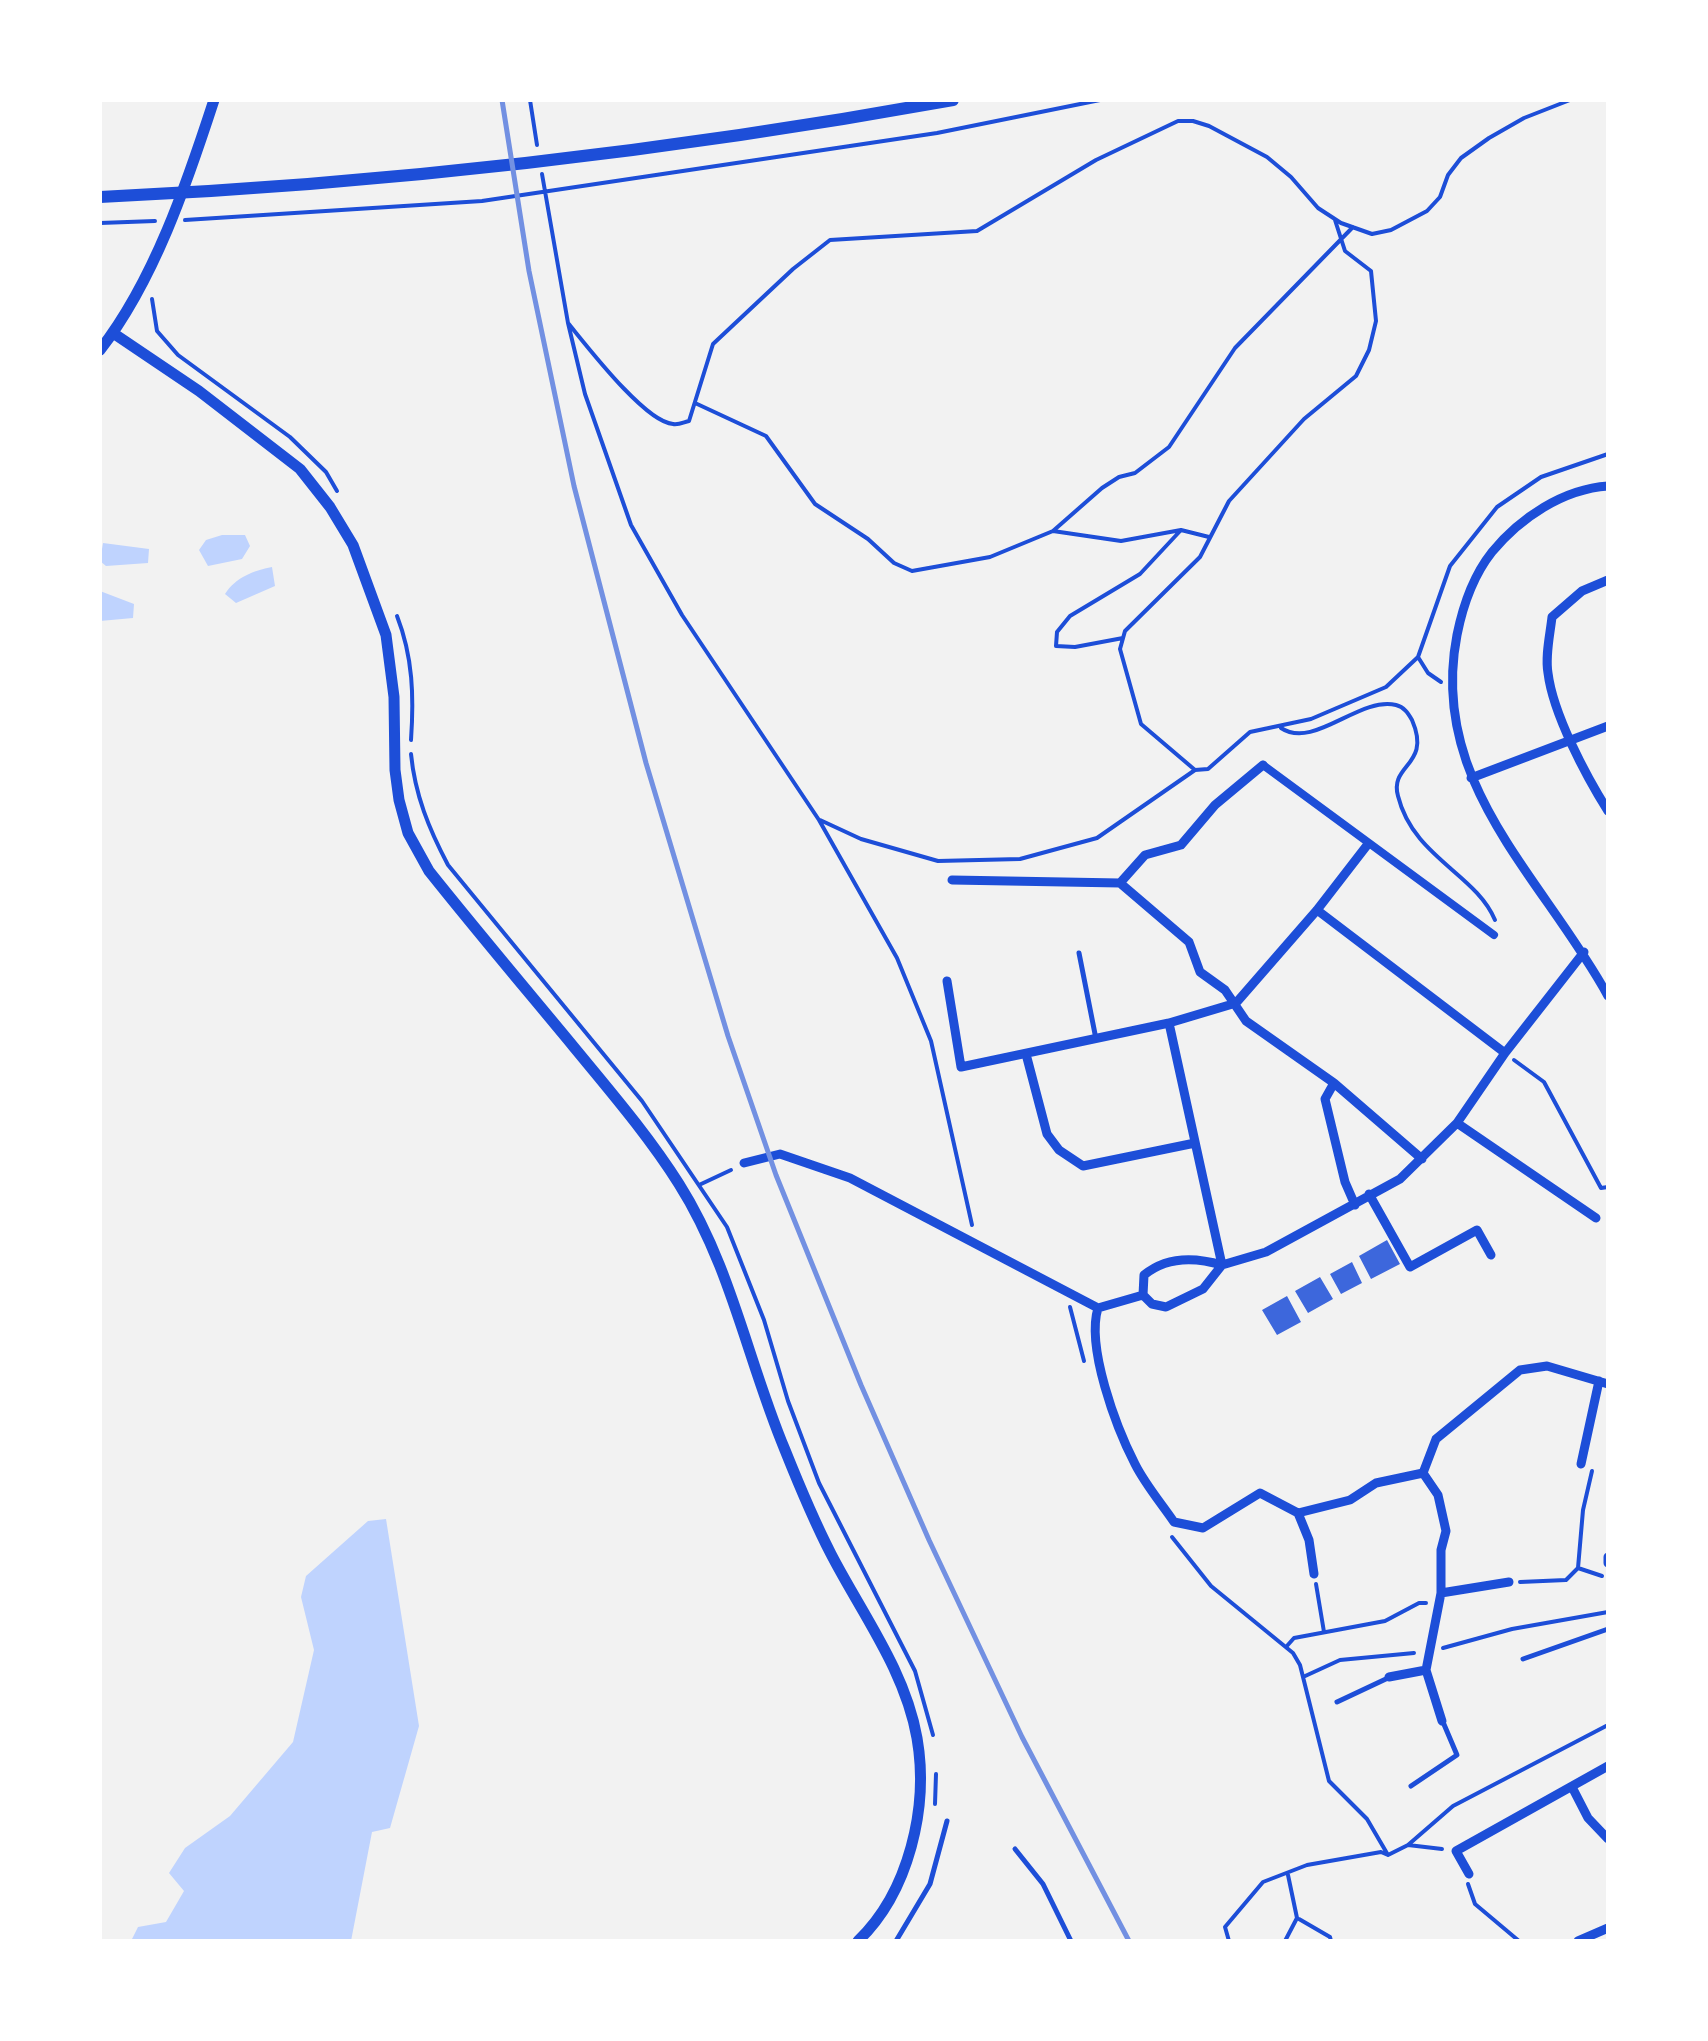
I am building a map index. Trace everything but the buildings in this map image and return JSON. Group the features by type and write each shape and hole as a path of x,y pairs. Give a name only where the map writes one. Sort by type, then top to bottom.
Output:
{"main road":[{"path":"100,196 425,174 554,160 796,127 953,100"}],"street":[{"path":"100,350 156,252 194,162 214,100"},
{"path":"113,333 199,391 300,470 330,506 353,545 386,635 394,696 395,770 408,833 429,871 637,1123 684,1192 734,1297 784,1448 830,1553 903,1688 917,1738 920,1790 915,1835 898,1880 864,1939"},
{"path":"1608,486 1591,487 1536,510 1505,537 1480,567 1462,609 1452,661 1450,701 1471,778 1504,840 1584,952 1608,996"},
{"path":"1608,580 1582,591 1552,618 1547,669 1552,692 1588,779 1608,811"},
{"path":"1471,778 1608,726"},
{"path":"1120,883 1145,855 1180,845 1215,805 1264,765 1494,935"},
{"path":"947,981 961,1067 1170,1023 1236,1003 1368,844"},
{"path":"952,880 1120,883 1189,942 1200,972 1236,1003 1246,1022 1334,1083 1422,1159"},
{"path":"1316,910 1505,1053"},
{"path":"1142,1295 1144,1274 1156,1265 1196,1258 1222,1265 1266,1252 1400,1179 1457,1122 1584,952"},
{"path":"1170,1023 1222,1265"},
{"path":"1026,1054 1047,1134 1059,1150 1084,1166 1195,1144"},
{"path":"1334,1083 1324,1099 1354,1205"},
{"path":"1457,1122 1596,1218"},
{"path":"744,1163 780,1154 850,1178 1098,1308 1142,1295"},
{"path":"1369,1194 1410,1268 1477,1230 1491,1254"},
{"path":"1142,1295 1152,1304 1166,1307 1203,1289 1222,1265"},
{"path":"1098,1308 1094,1321 1104,1381 1135,1464 1174,1522 1202,1528 1260,1493 1298,1513 1309,1540 1314,1574"},
{"path":"1423,1473 1436,1439 1520,1370 1548,1366 1604,1383 1581,1464"},
{"path":"1298,1513 1350,1500 1376,1483 1423,1473"},
{"path":"1423,1473 1438,1495 1446,1530 1440,1599 1426,1670 1442,1721"},
{"path":"1440,1599 1509,1582"},
{"path":"1389,1678 1426,1670"},
{"path":"1469,1874 1456,1851 1608,1766"},
{"path":"1572,1787 1588,1818 1608,1839"},
{"path":"1578,1941 1608,1928"}],"lane":[{"path":"1079,954 1096,1038"},
{"path":"1523,1659 1608,1630"},
{"path":"1336,1702 1389,1678"},
{"path":"1411,1786 1458,1756 1442,1721"},
{"path":"896,1941 930,1884 947,1821"},
{"path":"1015,1850 1043,1884 1071,1941"}],"path":[{"path":"530,100 539,154"},
{"path":"196,219 482,201 936,133 1100,100"},
{"path":"568,323 631,396 655,416 672,424 690,421 712,344 830,240 977,231 1096,160 1178,121 1210,126 1267,157 1318,208 1372,234 1391,230 1427,212 1440,197 1448,174 1461,158 1524,118 1570,100"},
{"path":"542,173 568,323 585,394 631,525 682,615 818,820 897,958 932,1041 977,1244"},
{"path":"1196,770 1141,724 1120,650 1124,631 1200,557 1229,502 1304,420 1356,376 1369,350 1376,321 1372,271 1344,251 1334,218"},
{"path":"100,224 140,221"},
{"path":"694,402 766,436 815,504 868,538 894,563 912,571 990,557 1053,532 1102,488 1135,473 1169,447 1235,348 1352,227"},
{"path":"818,820 861,840 938,861 1020,859 1097,838 1196,770 1208,769 1250,732 1312,719 1386,687 1418,657 1450,566 1497,507 1541,477 1608,454"},
{"path":"1053,532 1121,541 1181,530 1210,537"},
{"path":"1123,638 1075,647 1056,646 1057,632 1070,616 1140,574 1181,530"},
{"path":"1418,657 1428,674 1451,684"},
{"path":"1278,726 1286,732 1304,734 1376,705 1396,705 1408,711 1418,734 1419,748 1396,790 1404,816 1422,844 1495,917 1494,935"},
{"path":"1505,1053 1544,1082 1601,1188 1608,1187"},
{"path":"684,1192 744,1163"},
{"path":"1509,1582 1566,1580 1578,1568 1592,1472"},
{"path":"1578,1568 1608,1578"},
{"path":"1314,1574 1324,1632"},
{"path":"1388,1855 1367,1819 1330,1781 1300,1665 1286,1647 1294,1638 1385,1620 1419,1603 1440,1599"},
{"path":"1303,1677 1340,1660 1375,1660 1430,1651 1512,1629 1608,1612"},
{"path":"1388,1855 1408,1844 1453,1806 1608,1725"},
{"path":"1408,1844 1456,1851 1475,1904 1519,1941"},
{"path":"1230,1941 1225,1927 1263,1882 1307,1865 1355,1855 1388,1855"},
{"path":"1286,1941 1297,1918 1287,1872"},
{"path":"1297,1918 1332,1941"}],"water":[{"path":"245,535 250,546 242,559 208,566 199,550 206,540"},
{"path":"103,543 149,549 148,563 106,566 100,561"},
{"path":"272,567 275,586 236,603 225,594 246,576"},
{"path":"100,591 134,604 133,618 100,621"},
{"path":"386,1519 419,1726 390,1828 372,1832 351,1941 131,1941 138,1927 166,1922 184,1891 169,1873 185,1848 230,1816 293,1742 314,1650 301,1597 306,1576 368,1521"}],"railway":[{"path":"502,100 529,271 574,486 646,763 728,1036 776,1175 929,1540 1022,1737 1129,1941"}]}
